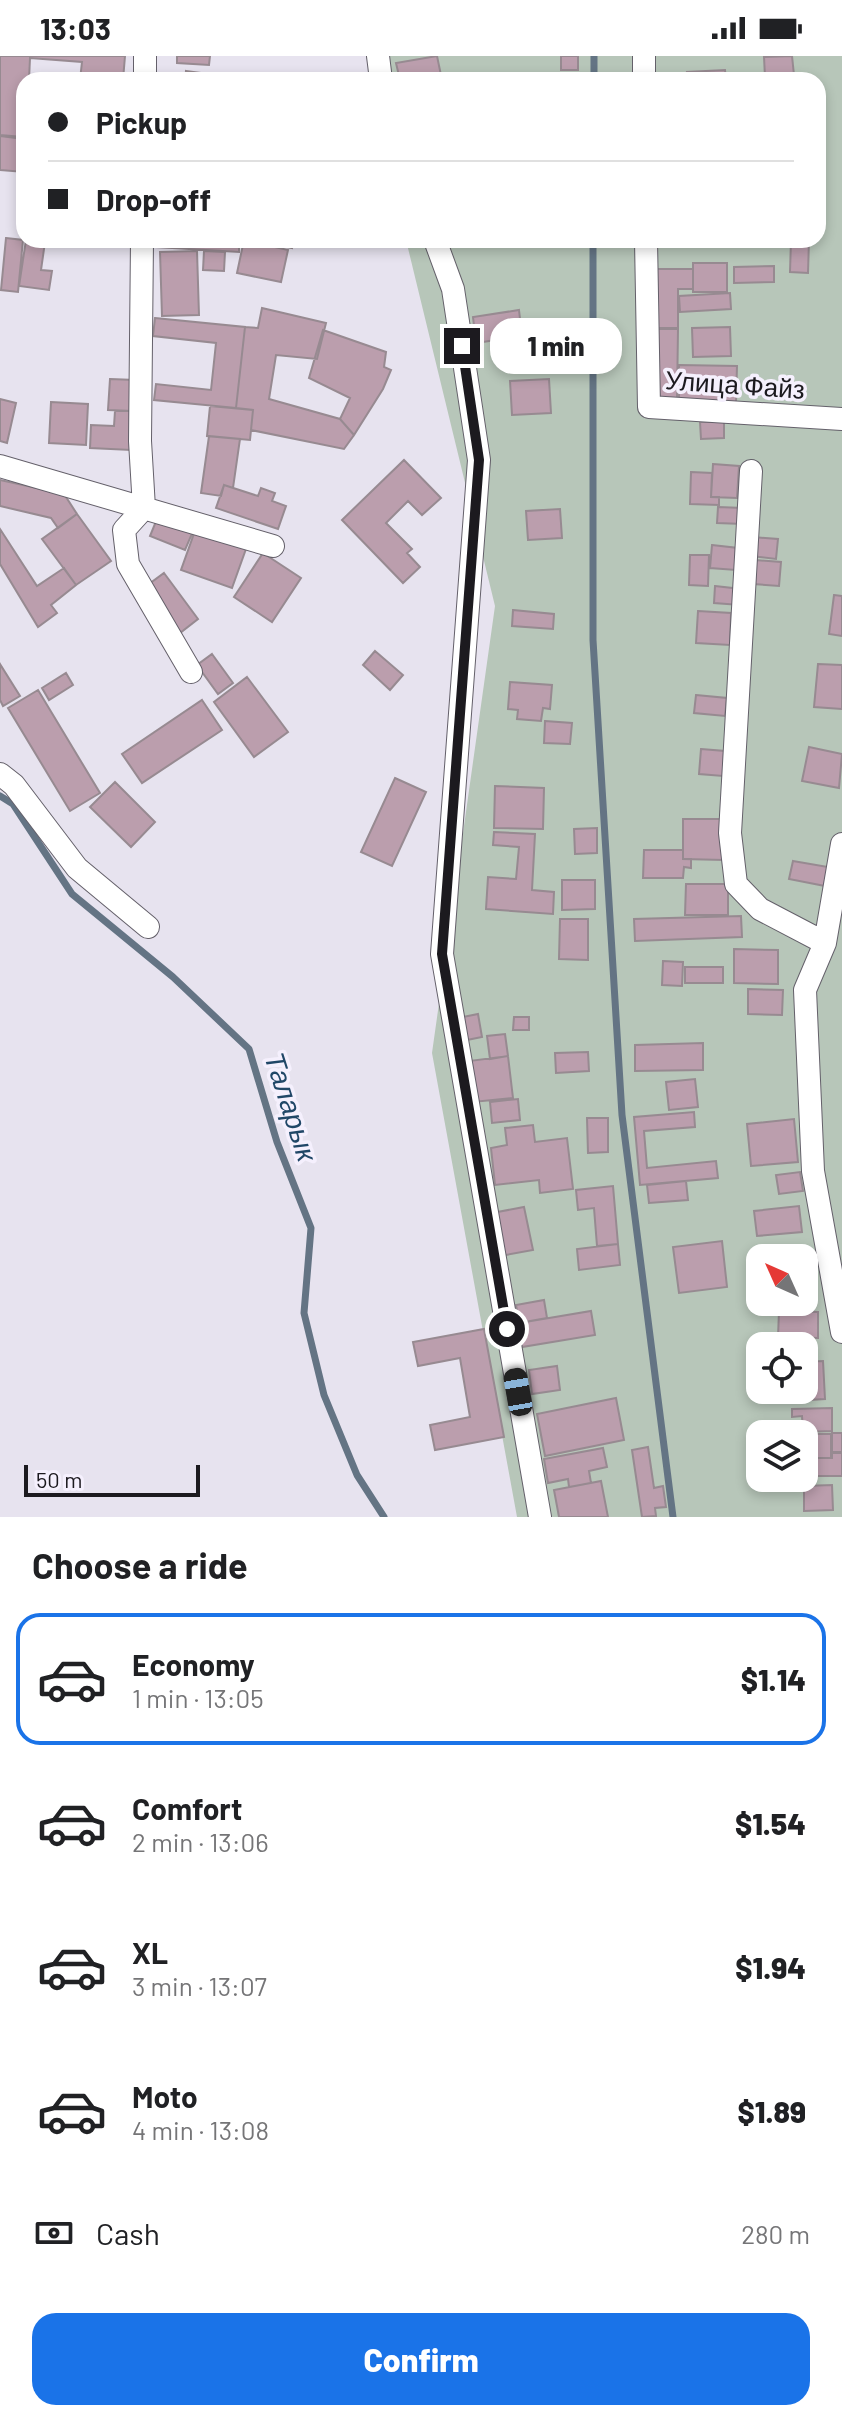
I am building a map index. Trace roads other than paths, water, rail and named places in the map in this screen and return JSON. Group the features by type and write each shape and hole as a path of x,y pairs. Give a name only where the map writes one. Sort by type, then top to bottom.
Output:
{"street":[{"path":"142,248 140,441 144,508 124,530 128,564 191,672"},
{"path":"438,248 453,289 479,460 442,954 540,1517"},
{"name":"Улица Файз","path":"646,248 649,407 842,419"},
{"path":"0,466 273,546"},
{"path":"751,471 730,833 736,884 760,909 825,943"},
{"path":"0,774 14,785 77,868 148,927"},
{"path":"842,844 825,943 805,990 813,1171 842,1332"}],"waterway":[{"path":"594,56 594,72"},
{"path":"593,248 593,640 622,1115 673,1517"},
{"name":"Таларык","path":"0,796 13,804 72,894 173,977 249,1049 277,1142 311,1228 304,1313 324,1395 357,1475 384,1517"}]}
